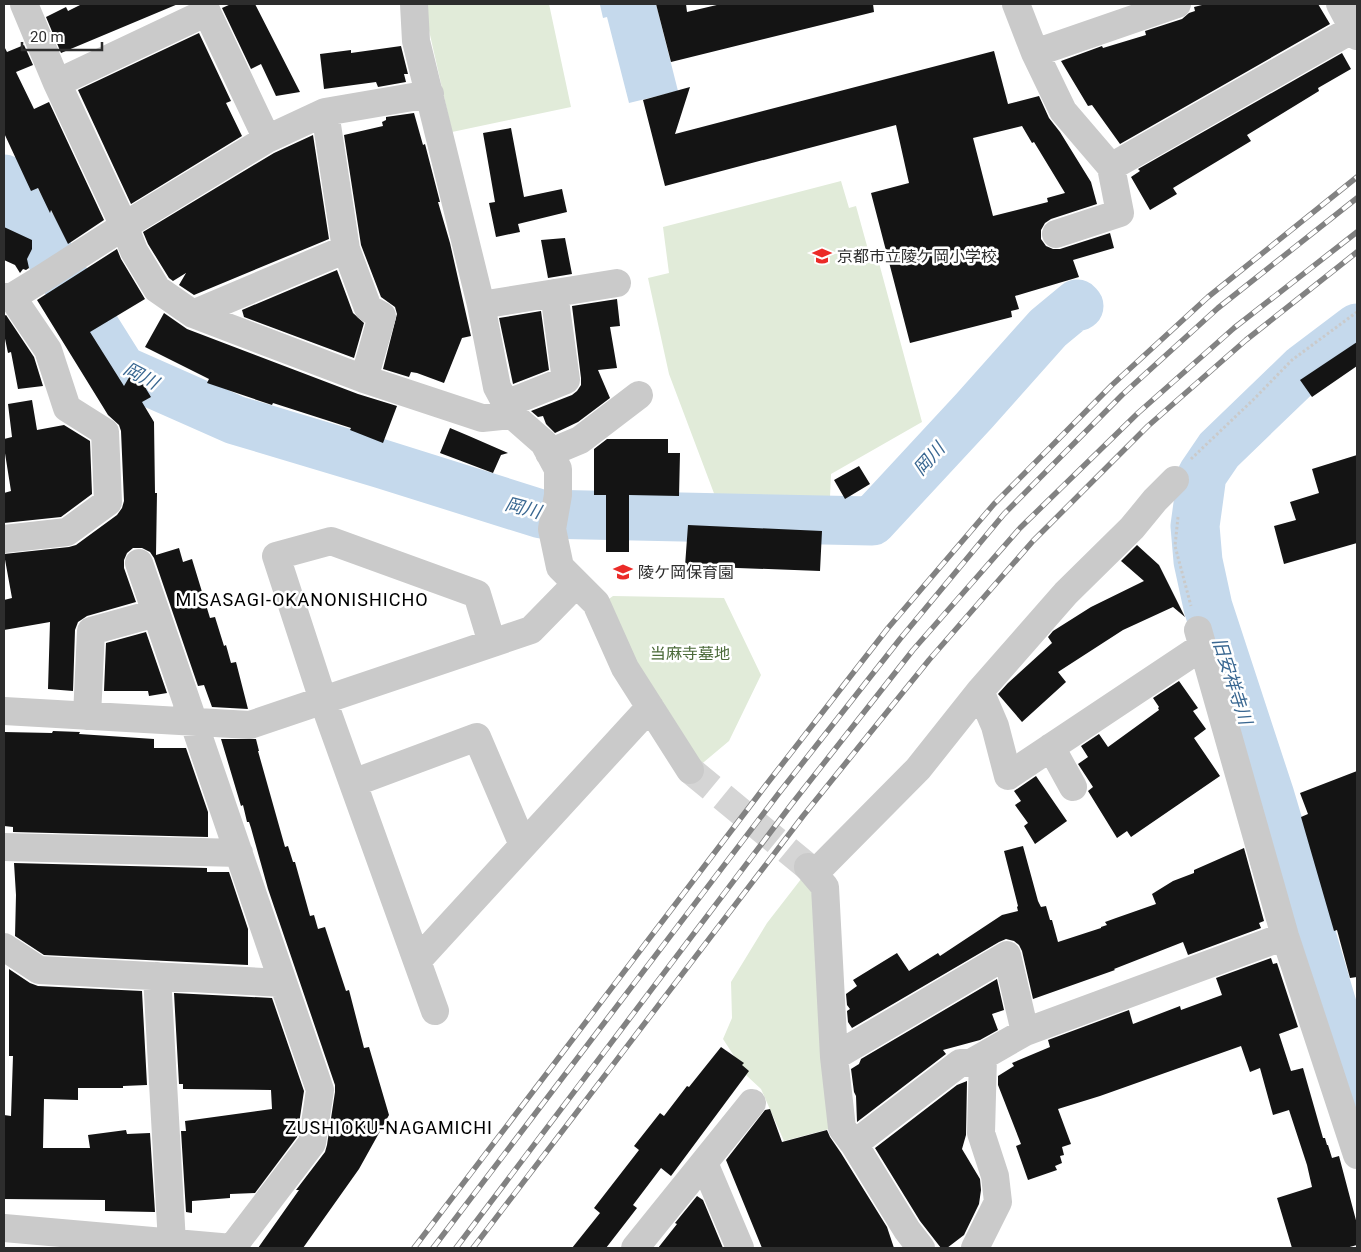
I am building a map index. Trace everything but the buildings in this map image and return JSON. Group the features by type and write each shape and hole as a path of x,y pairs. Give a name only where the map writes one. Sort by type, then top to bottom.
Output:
{"street":[{"path":"24,4 56,83 134,251 157,289 193,314 364,378 482,418 509,409 566,380 554,293"},
{"path":"414,4 416,40 481,304 497,387 509,409 544,443 558,469 558,495 552,528 560,567 596,603 625,668 690,770"},
{"path":"1016,4 1034,53 1063,111 1111,167 1120,213 1056,234"},
{"path":"1034,53 1177,4"},
{"path":"1111,167 1355,32 1340,4"},
{"path":"56,83 205,8 267,139"},
{"path":"4,539 67,532 108,502 105,432 67,408 48,350 8,297 44,278 69,260 267,139 324,112 430,94"},
{"path":"324,112 346,249 368,308 382,316 364,378"},
{"path":"193,314 346,249"},
{"path":"481,304 617,283"},
{"path":"549,453 580,440 639,395"},
{"path":"921,1248 907,1230 854,1144 842,1128 834,1057 825,888 811,870 918,769 980,691 1066,593 1132,528 1155,500 1176,480"},
{"path":"435,1011 323,700 276,556 331,540 477,594 492,643"},
{"path":"4,1228 106,1243 172,1243 232,1248 312,1143 320,1090 139,563"},
{"path":"4,712 250,725 531,630 576,584"},
{"path":"87,716 91,631 156,613"},
{"path":"980,691 995,726 1008,776 1051,748 1201,638 1285,936 1357,1155"},
{"path":"417,961 650,707"},
{"path":"353,783 477,737 523,846"},
{"path":"1051,748 1073,787"},
{"path":"4,847 239,853"},
{"path":"854,1144 960,1063 971,1063 1025,1032 1285,936"},
{"path":"4,947 40,970 284,983"},
{"path":"834,1057 1007,955 1025,1032"},
{"path":"157,976 172,1243"},
{"path":"975,1248 998,1202 995,1176 981,1133 983,1057"},
{"path":"636,1248 752,1103"},
{"path":"704,1163 740,1248"}],"path":[{"path":"1201,638 1175,546 1179,498 1176,480 1193,456 1254,399 1292,360 1357,312"}],"green space":[{"path":"423,4 549,4 571,107 452,132"},
{"path":"841,181 849,208 856,206 872,264 879,263 922,422 831,474 830,497 715,496 669,374 648,278 669,273 663,227"},
{"name":"当麻寺墓地","path":"613,596 724,598 761,675 729,741 698,767 629,660 606,601"},
{"path":"805,874 817,887 833,1128 784,1141 761,1089 747,1076 723,1039 732,1018 731,982 767,923"}],"water":[{"path":"656,4 678,91 629,103 607,17 603,18 600,5"}],"waterway":[{"name":"岡川","path":"4,179 122,370 235,420 541,514 872,521 1048,328 1077,304 1079,306"},
{"name":"旧安祥寺川","path":"1357,328 1304,368 1219,450 1202,475 1195,526 1198,561 1208,607 1270,796 1357,1089"}],"tunnel":[{"path":"690,770 808,867"}],"railway":[{"path":"414,1248 766,785 888,628 994,504 1112,385 1208,297 1357,177"},
{"path":"433,1248 779,793 900,639 1004,514 1122,395 1218,308 1357,198"},
{"path":"456,1248 791,805 913,650 1020,528 1138,413 1234,328 1357,232"},
{"path":"473,1248 803,816 929,660 1033,541 1148,426 1246,340 1357,252"}],"place":[{"name":"京都市立陵ケ岡小学校","path":"822,256"},
{"name":"陵ケ岡保育園","path":"623,572"}],"district":[{"name":"MISASAGI-OKANONISHICHO","path":"302,600"},
{"name":"ZUSHIOKU-NAGAMICHI","path":"389,1128"}]}
